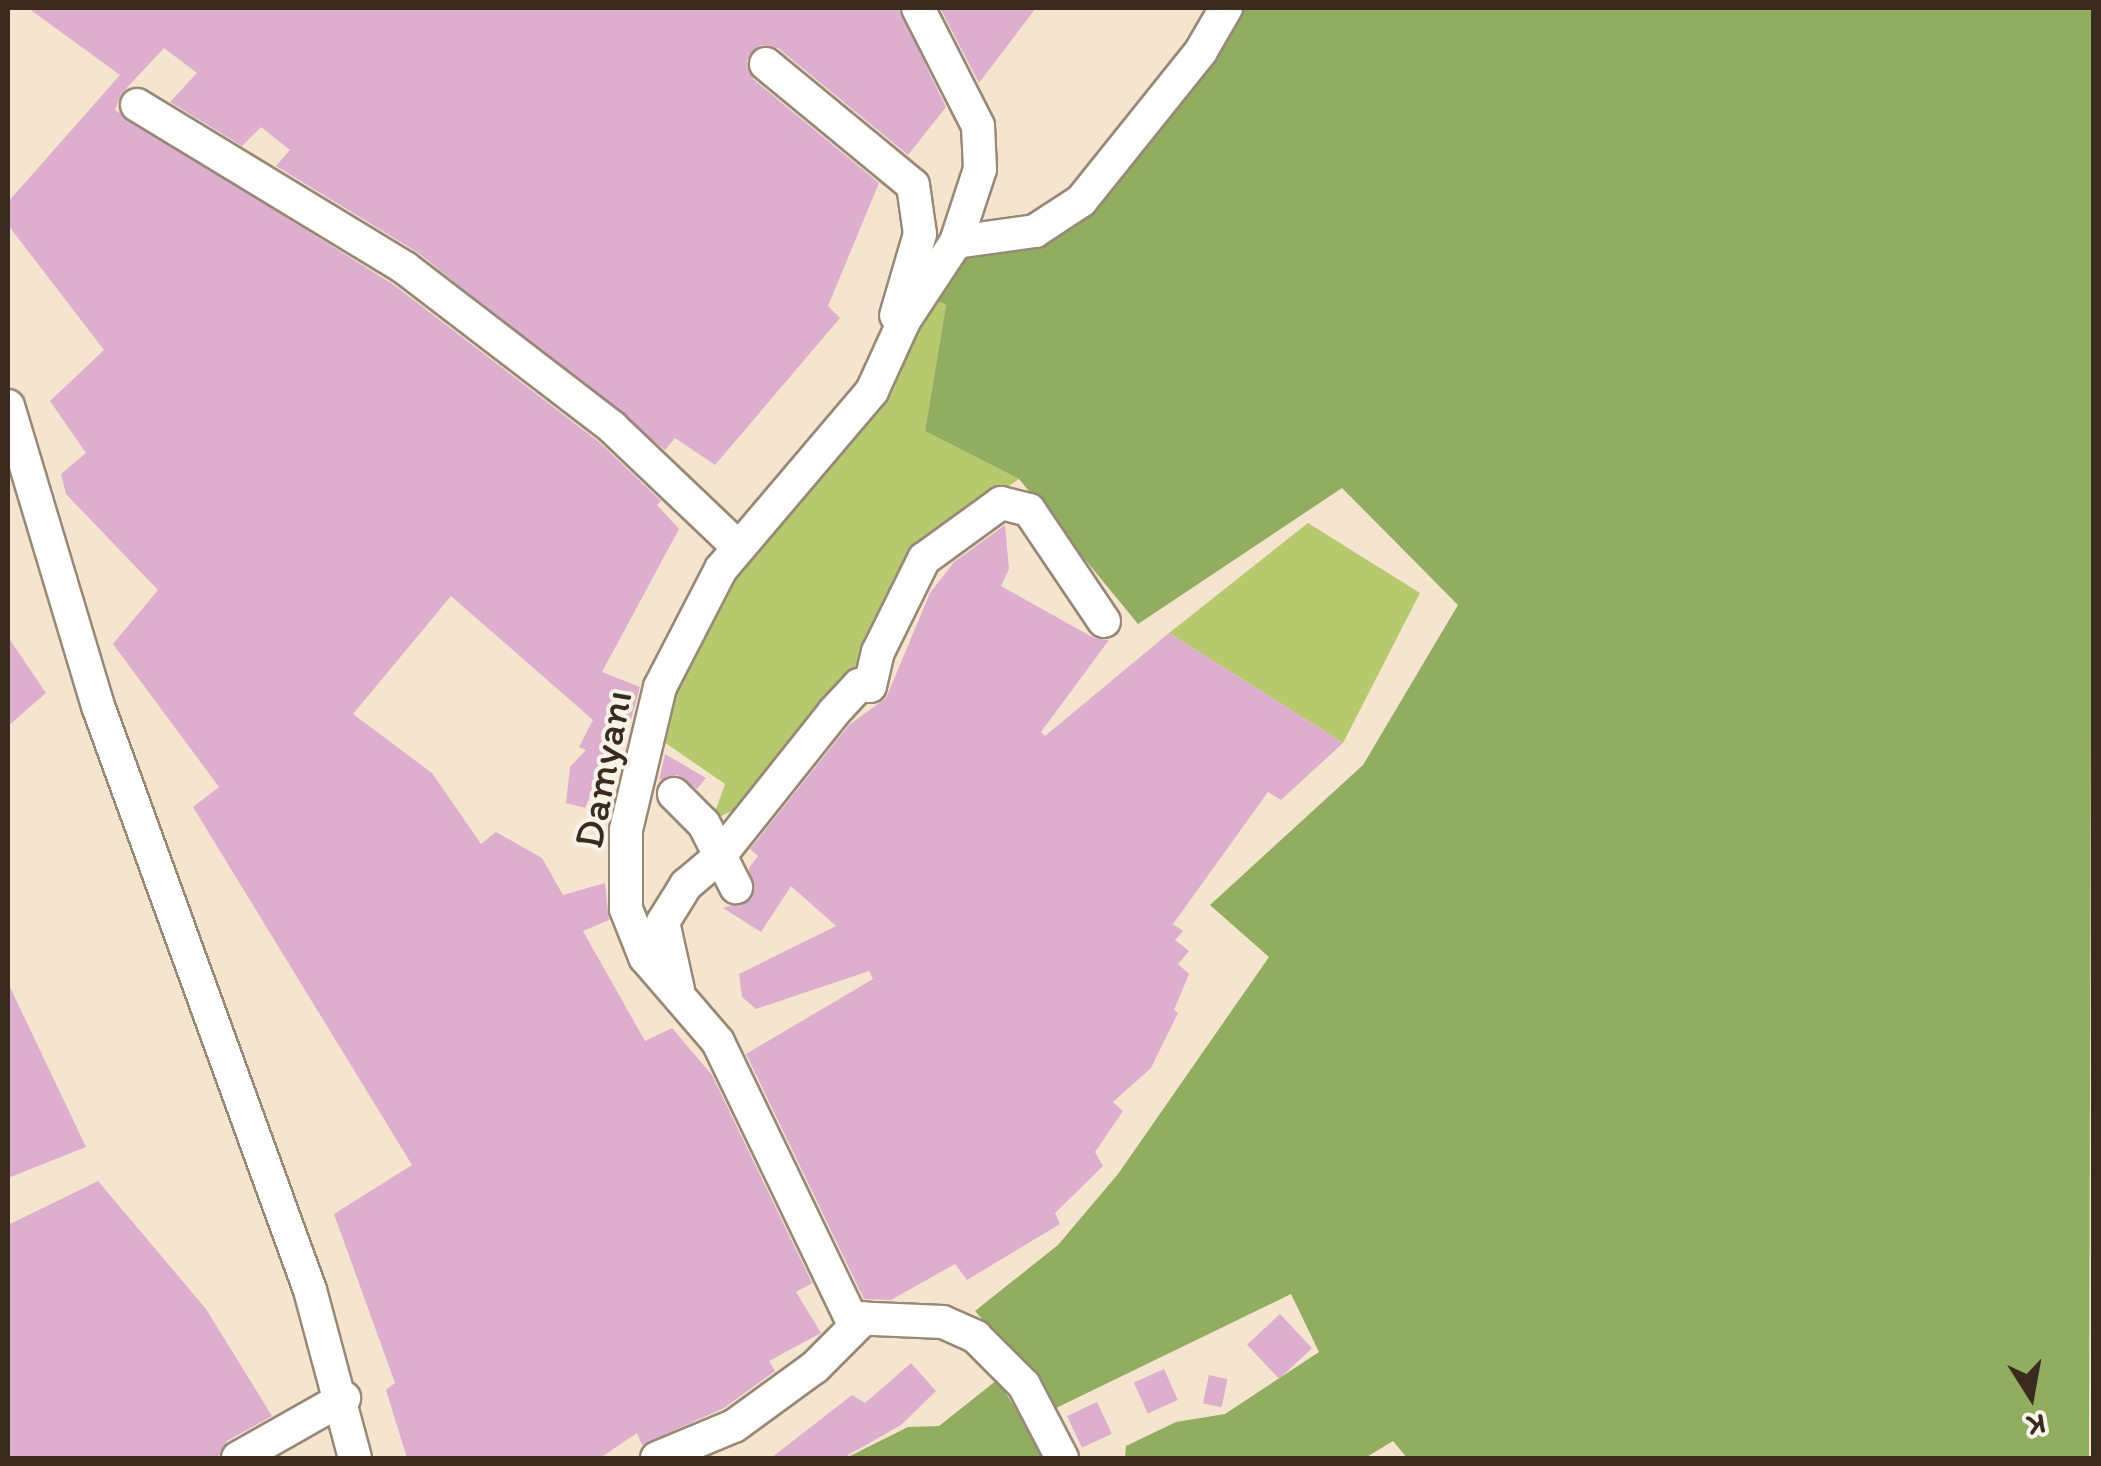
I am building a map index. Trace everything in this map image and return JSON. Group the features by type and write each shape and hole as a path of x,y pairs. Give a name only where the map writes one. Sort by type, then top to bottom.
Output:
{"street":[{"name":"Damyanı","path":"864,1318 851,1318 718,1042 645,957 626,909 626,830 660,687 738,548 872,392 904,322 956,242 980,169 978,126 918,8"},
{"path":"956,242 1035,231 1071,210 1201,50 1226,8"},
{"path":"766,64 913,185 920,234 894,314 904,322"},
{"path":"137,105 406,268 612,428 738,548"},
{"path":"8,406 98,706 344,1398 355,1458"},
{"path":"682,1004 663,922 686,884 718,858 834,712 859,685 870,686 878,652 924,559 962,527 1002,503 1029,510 1104,621"},
{"path":"674,794 704,824 736,888"},
{"path":"657,1458 734,1426 815,1367 864,1318 942,1322 976,1337 1024,1384 1062,1458"},
{"path":"238,1458 344,1398"}],"green space":[{"path":"1232,8 2093,8 2089,1458 1407,1458 1393,1441 1365,1458 1125,1458 1126,1446 1176,1422 1225,1414 1319,1352 1291,1294 1052,1410 1034,1378 975,1311 1058,1245 1118,1174 1269,957 1210,905 1363,765 1458,605 1342,488 1138,624 1019,479 925,431 946,305 927,295 959,252 1037,237"},
{"path":"927,295 946,305 925,431 1019,479 905,559 870,667 752,802 712,820 725,784 664,742 686,645"},
{"path":"1308,523 1420,593 1343,743 1169,633"},
{"path":"997,1380 1048,1458 846,1458 908,1427 939,1426"}],"building":[{"path":"28,8 898,8 946,107 908,155 778,48 760,45 747,60 753,79 879,183 828,306 840,318 715,465 675,438 665,450 417,252 276,166 290,150 261,127 242,146 170,102 197,73 164,48 121,94 115,110 394,285 599,442 661,501 657,505 679,529 602,672 640,687 630,723 623,721 585,808 566,803 570,767 586,750 579,747 593,720 451,596 353,714 432,773 481,844 496,832 542,858 563,895 605,883 609,920 583,931 645,1041 672,1028 712,1075 812,1283 796,1292 821,1333 769,1361 775,1371 724,1408 642,1445 637,1433 600,1458 407,1458 386,1390 395,1383 334,1214 412,1165 193,807 219,787 113,644 158,590 66,494 61,474 86,453 50,401 104,350 8,225 8,202 120,75"},
{"path":"940,8 1036,8 979,83"},
{"path":"1005,525 1009,569 1001,586 1094,638 1109,640 1041,732 1045,736 1169,633 1343,743 1281,800 1268,792 1173,924 1183,931 1175,940 1189,951 1178,964 1189,974 1174,1010 1178,1013 1151,1068 1113,1102 1123,1111 1095,1152 1103,1166 1055,1213 1060,1224 967,1280 955,1264 891,1300 864,1299 746,1054 873,979 869,971 756,1009 742,997 739,974 836,926 791,886 761,932 723,908 752,899 749,868 758,856 750,849 849,725 886,698 930,593 954,562"},
{"path":"8,637 46,693 8,726"},
{"path":"665,754 706,778 697,789 678,775 659,780"},
{"path":"8,983 86,1147 8,1178"},
{"path":"98,1181 206,1309 272,1416 227,1441 218,1458 8,1458 8,1225"},
{"path":"1280,1314 1312,1348 1279,1379 1247,1345"},
{"path":"911,1363 936,1391 901,1425 843,1458 771,1458 852,1395 865,1403"},
{"path":"1164,1369 1178,1400 1148,1413 1134,1382"},
{"path":"1209,1375 1228,1379 1222,1407 1203,1403"},
{"path":"1097,1402 1112,1434 1082,1448 1067,1416"}]}
